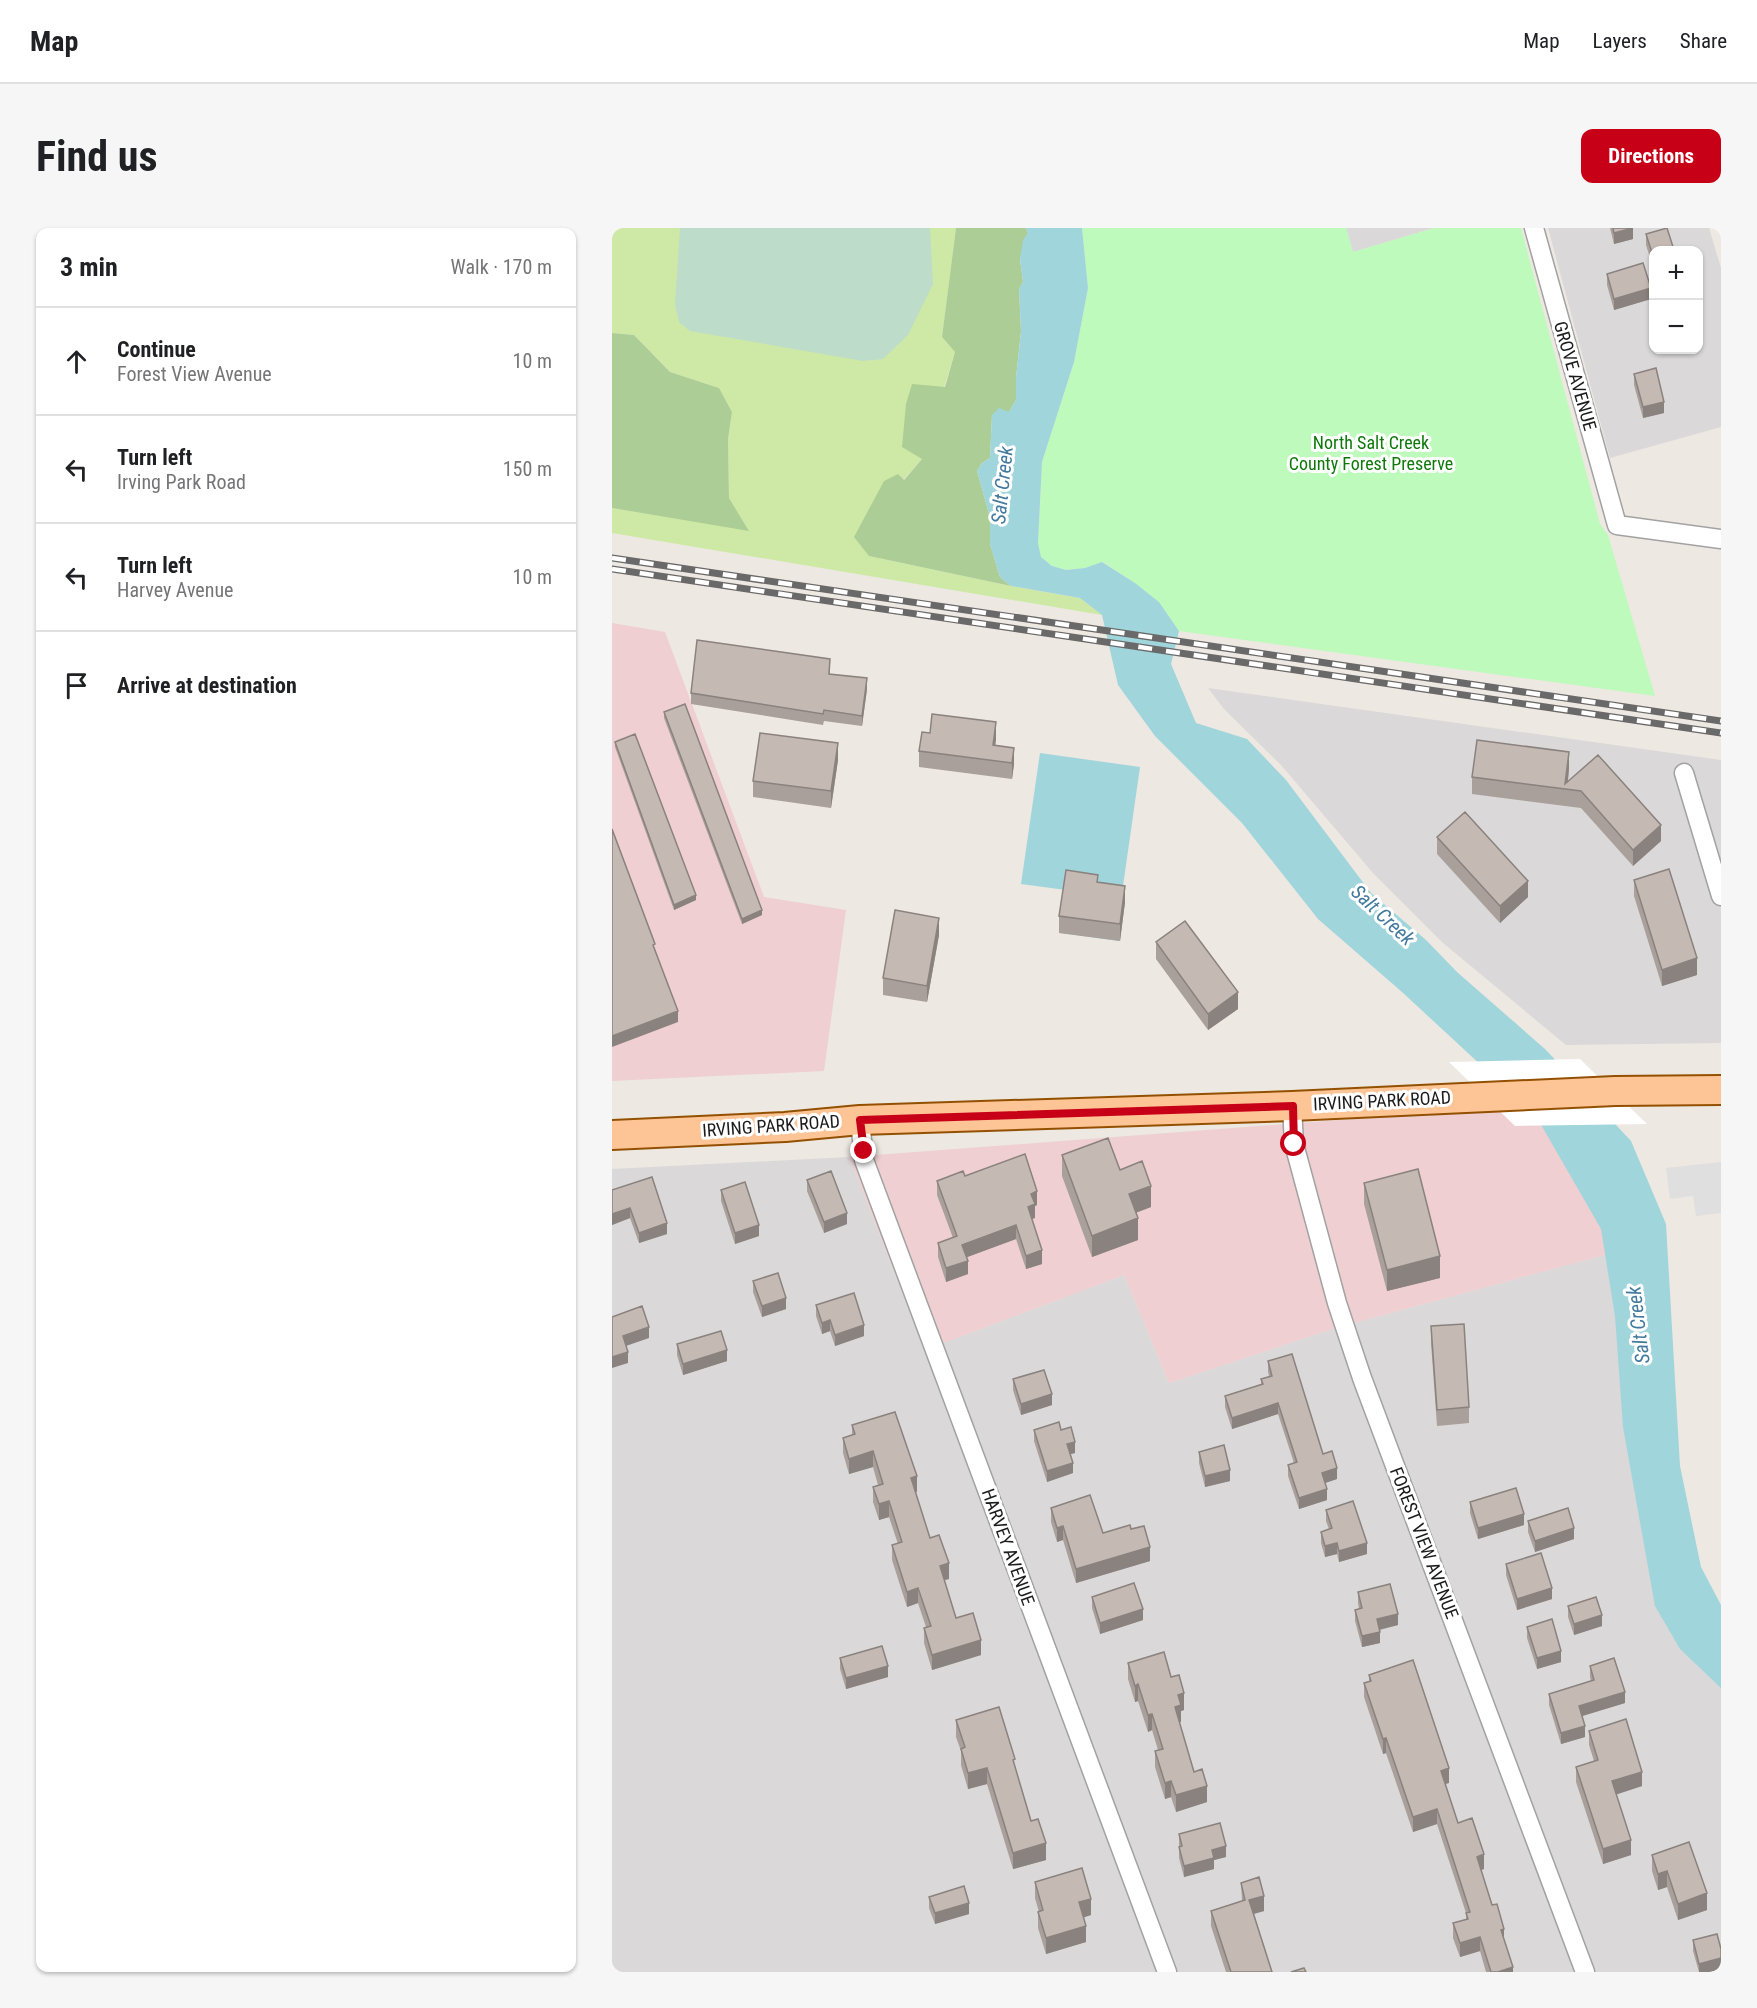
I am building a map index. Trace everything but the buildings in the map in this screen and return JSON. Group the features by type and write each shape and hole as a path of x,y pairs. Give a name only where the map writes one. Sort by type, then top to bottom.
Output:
{"main road":[{"name":"IRVING PARK ROAD","path":"612,1135 785,1127 860,1120 1293,1106 1616,1091 1721,1090"}],"street":[{"name":"GROVE AVENUE","path":"1533,228 1617,525 1721,539"},
{"path":"1684,773 1721,896"},
{"name":"FOREST VIEW AVENUE","path":"1293,1106 1294,1144 1337,1303 1362,1378 1585,1972"},
{"name":"HARVEY AVENUE","path":"860,1120 864,1160 1167,1972"}],"shaded area":[{"path":"1346,228 1434,228 1353,252"},
{"path":"1548,228 1709,228 1721,268 1721,427 1610,458"},
{"path":"612,623 665,632 764,897 846,910 824,1071 612,1081"},
{"path":"1208,688 1721,760 1721,1043 1566,1045 1443,943 1373,873 1281,765 1224,709"},
{"path":"1537,1105 1630,1248 1332,1329 1169,1383 1124,1275 925,1350 849,1157"},
{"path":"849,1157 925,1350 1124,1275 1169,1383 1332,1329 1630,1248 1649,1420 1721,1627 1721,1972 612,1972 612,1169"},
{"path":"1721,1162 1721,1213 1696,1216 1693,1196 1670,1199 1666,1168"}],"green space":[{"path":"612,228 956,228 942,337 955,352 922,459 903,480 869,556 1080,598 1102,615 612,533 612,508 748,530 729,498 728,439 732,412 719,388 670,372 634,335 612,333"},
{"path":"680,228 930,228 933,284 908,335 883,359 863,361 690,331 679,322 675,304"},
{"path":"956,228 1026,228 1028,233 1020,259 1023,282 1019,289 1021,331 1016,400 1009,412 992,415 990,458 982,463 977,471 990,517 990,544 1000,577 1011,586 869,556 854,537 884,481 898,474 904,480 922,459 902,447 906,404 912,384 945,387 955,352 942,337"},
{"name":"North Salt Creek County Forest Preserve","path":"1082,228 1346,228 1353,252 1434,228 1521,228 1600,524 1608,535 1655,696 1179,631 1159,602 1103,562 1085,568 1066,570 1052,566 1041,557 1038,544 1042,462 1074,362 1088,288"},
{"path":"612,333 634,335 670,372 719,388 732,412 728,439 729,498 749,531 612,508"}],"water":[{"name":"Salt Creek","path":"1026,228 1082,228 1088,288 1074,362 1042,462 1038,543 1041,557 1052,566 1066,570 1085,568 1102,562 1159,602 1179,631 1171,664 1196,723 1247,739 1286,780 1371,893 1545,1049 1631,1141 1666,1224 1680,1466 1701,1567 1721,1605 1721,1688 1680,1649 1655,1606 1623,1427 1615,1316 1601,1229 1536,1116 1402,992 1318,919 1242,823 1155,736 1118,685 1102,615 1080,598 1011,586 1000,577 990,544 990,517 977,471 982,463 990,458 992,415 999,408 1009,412 1016,400 1021,331 1019,289 1023,282 1020,259 1023,240 1028,233"},
{"path":"1040,753 1140,767 1121,900 1125,901 1119,941 1060,933 1066,890 1021,884"}],"pier":[{"path":"1580,1059 1647,1124 1515,1126 1449,1062"}],"railway":[{"path":"612,558 1721,721"},
{"path":"612,569 1721,733"}],"route":[{"path":"864,1151 860,1120 1293,1106 1294,1144"}]}
